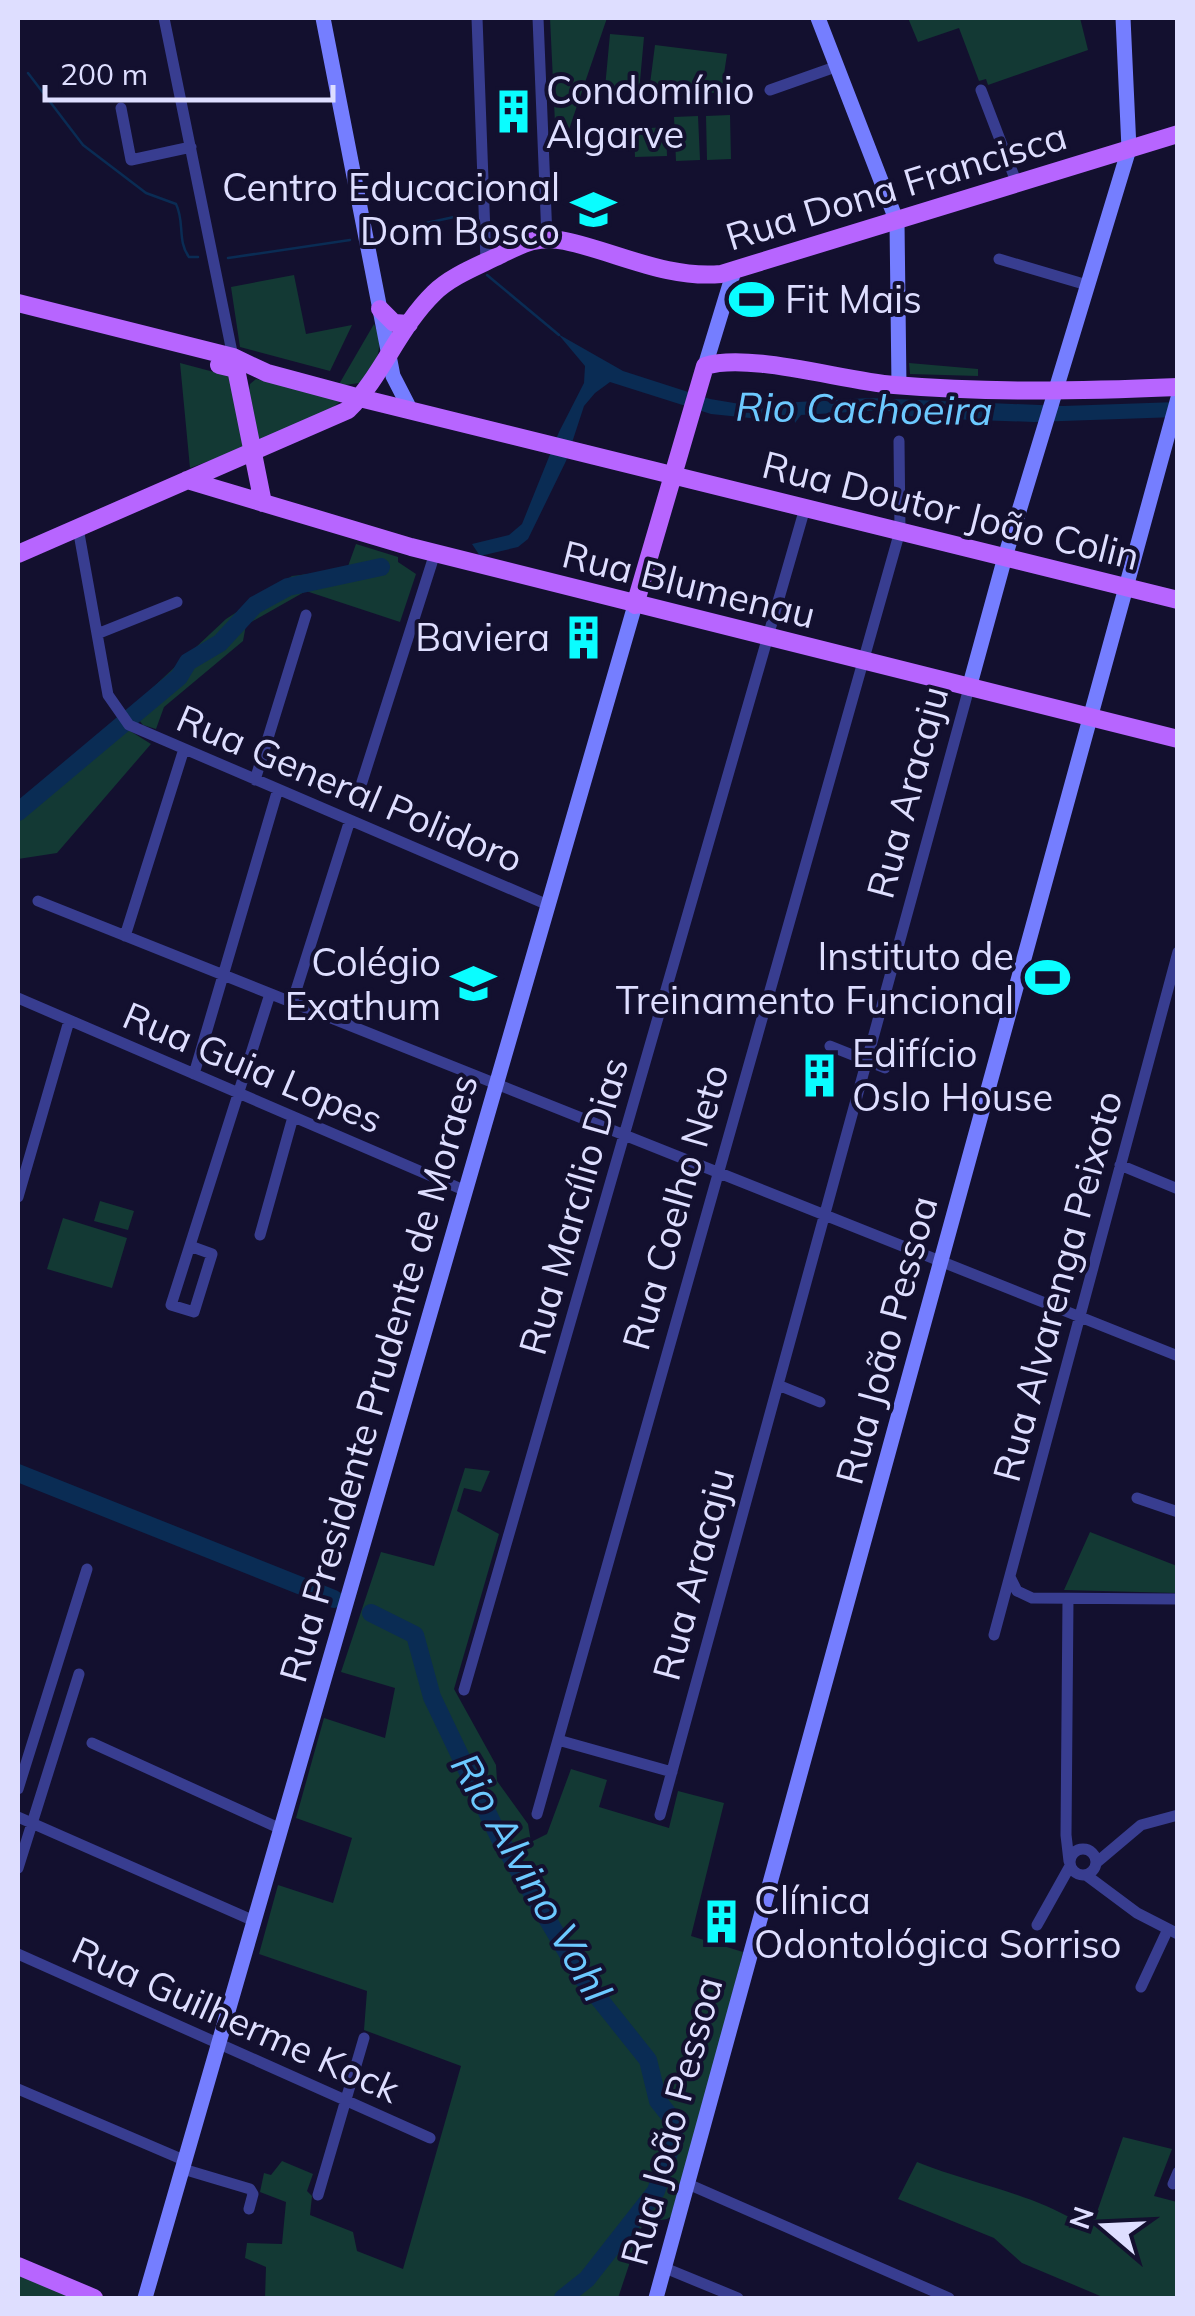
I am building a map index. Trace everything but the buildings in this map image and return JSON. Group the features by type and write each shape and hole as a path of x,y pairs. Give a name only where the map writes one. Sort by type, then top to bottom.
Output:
{"main road":[{"name":"Rua Dona Francisca","path":"547,238 663,270 709,275 734,271 1178,134"},
{"path":"18,554 333,419 360,398 409,324 437,290 486,261 529,241 547,238"},
{"path":"18,303 236,369"},
{"path":"380,309 394,322 409,324"},
{"path":"18,314 236,369"},
{"path":"706,366 738,360 899,386 1053,398 1178,386"},
{"name":"Rua Presidente Prudente de Moraes","path":"636,605 706,366"},
{"path":"236,369 263,503"},
{"name":"Rua Doutor João Colin","path":"236,369 250,374 266,373 1178,600"},
{"name":"Rua Blumenau","path":"187,480 435,553 1178,739"},
{"path":"18,2266 94,2298"}],"street":[{"path":"164,18 236,369"},
{"path":"322,18 389,355 396,385 410,411"},
{"path":"476,18 486,261"},
{"path":"538,18 547,238"},
{"path":"818,18 897,222 899,386"},
{"name":"Rua Aracaju","path":"660,1814 1005,557 1129,149 1124,18"},
{"path":"770,90 838,66"},
{"path":"981,90 1017,184"},
{"path":"121,108 131,160 190,147"},
{"path":"998,258 1088,285"},
{"path":"706,366 734,271"},
{"name":"Rua João Pessoa","path":"656,2298 1171,435 1177,399"},
{"name":"Rua Coelho Neto","path":"537,1814 900,531 899,440"},
{"name":"Rua Marcílio Dias","path":"464,1690 805,508"},
{"path":"78,528 97,634 177,602"},
{"path":"362,782 435,553"},
{"name":"Rua Presidente Prudente de Moraes","path":"145,2298 636,605"},
{"path":"255,780 306,615"},
{"name":"Rua General Polidoro","path":"97,634 108,696 126,722 548,906"},
{"path":"126,936 184,749"},
{"path":"194,1074 278,790"},
{"path":"292,1002 350,820"},
{"path":"38,901 1178,1356"},
{"name":"Rua Alvarenga Peixoto","path":"994,1635 1178,952"},
{"path":"190,1246 212,1254 194,1312 171,1305 270,994"},
{"name":"Rua Guia Lopes","path":"18,998 466,1192"},
{"path":"18,1197 69,1021"},
{"path":"830,1046 885,1068"},
{"path":"260,1235 293,1117"},
{"path":"1120,1166 1178,1189"},
{"path":"778,1385 820,1402"},
{"path":"1137,1498 1178,1512"},
{"path":"18,1789 87,1569"},
{"path":"1010,1577 1023,1596 1178,1600"},
{"path":"1068,1599 1070,1863 1075,1872 1140,1825 1178,1816"},
{"path":"18,1868 79,1674"},
{"path":"558,1740 672,1772"},
{"path":"92,1744 281,1829"},
{"path":"1067,1815 1089,1863 1113,1895 1137,1914 1172,1931 1141,1987"},
{"path":"18,1817 254,1920"},
{"path":"1036,1925 1072,1854 1089,1863"},
{"path":"1052,1894 1089,1863"},
{"name":"Rua Guilherme Kock","path":"18,1954 430,2138"},
{"path":"318,2195 364,2038"},
{"path":"18,2088 184,2165 250,2190 250,2209"},
{"path":"688,2184 949,2298"},
{"path":"665,2268 738,2298"}],"green space":[{"path":"550,18 607,18 564,144 556,144"},
{"path":"908,18 1080,18 1088,50 988,85 986,79 979,81 959,28 918,42"},
{"path":"610,34 644,37 639,92 605,88"},
{"path":"655,45 727,54 721,94 650,84"},
{"path":"730,115 731,159 707,160 706,116"},
{"path":"698,116 700,160 676,161 674,117"},
{"path":"666,127 667,156 635,157 634,129"},
{"path":"294,275 306,334 352,325 330,371 240,347 231,287"},
{"path":"374,324 379,348 370,370 359,383 338,386"},
{"path":"180,363 229,376 244,448 190,468"},
{"path":"909,363 978,369 978,376 910,374"},
{"path":"256,379 342,400 327,412 257,442 249,390"},
{"path":"356,544 398,557 398,562 416,574 400,622 306,591 246,625 243,641 164,707 156,729 143,725 130,709 226,619 292,576 347,569"},
{"path":"127,729 151,744 57,853 18,859 18,815 44,794 64,767 101,751"},
{"path":"100,1201 134,1211 128,1230 94,1221"},
{"path":"63,1218 127,1238 112,1288 47,1269"},
{"path":"465,1468 490,1471 481,1492 464,1488 457,1511 499,1534 454,1689 496,1765 497,1781 528,1824 531,1842 547,1834 571,1769 607,1780 599,1807 669,1828 678,1791 724,1803 691,1936 743,1952 676,2213 667,2219 643,2223 618,2298 265,2298 266,2267 245,2258 247,2243 282,2244 286,2202 260,2192 264,2173 271,2175 282,2161 313,2174 307,2191 312,2196 310,2215 353,2232 357,2251 403,2269 461,2066 364,2030 367,1991 259,1954 278,1885 333,1903 352,1838 296,1818 324,1718 385,1738 395,1688 341,1672 381,1552 434,1566"},
{"path":"1090,1532 1177,1566 1177,1593 1064,1590"},
{"path":"1123,2137 1172,2149 1154,2196 1177,2202 1177,2298 1105,2298 1022,2263 994,2238 898,2199 917,2162 1037,2202 1074,2220 1082,2212 1097,2212"},
{"path":"18,2275 75,2298 18,2298"}],"water":[{"path":"558,334 623,371 710,399 746,405 870,398 1063,406 1177,402 1177,417 1034,422 920,418 884,410 801,415 795,423 790,415 750,418 711,414 610,382 584,406 566,461 528,539 518,547 480,556 472,544 509,535 522,524 559,432 584,383 585,366"}],"waterway":[{"path":"28,73 83,145 146,193 176,204 185,251 189,257 198,257"},
{"path":"380,233 468,214 475,217 479,226"},
{"path":"228,258 350,240"},
{"path":"487,275 559,335"},
{"name":"Rio Cachoeira","path":"18,812 179,677 188,662 220,643 255,605 288,587 381,567"},
{"name":"Rio Alvino Vohl","path":"18,1473 334,1599"},
{"name":"Rio Alvino Vohl","path":"371,1613 415,1635 432,1697 500,1839 581,1976 648,2060 658,2101 673,2120 674,2138 656,2191 587,2279 563,2298"}],"place":[{"name":"Condomínio Algarve","path":"513,112"},
{"name":"Centro Educacional Dom Bosco","path":"593,209"},
{"name":"Fit Mais","path":"752,299"},
{"name":"Baviera","path":"583,637"},
{"name":"Instituto de Treinamento Funcional","path":"1047,978"},
{"name":"Colégio Exathum","path":"474,984"},
{"name":"Edifício Oslo House","path":"819,1075"},
{"name":"Clínica Odontológica Sorriso","path":"721,1922"}]}
